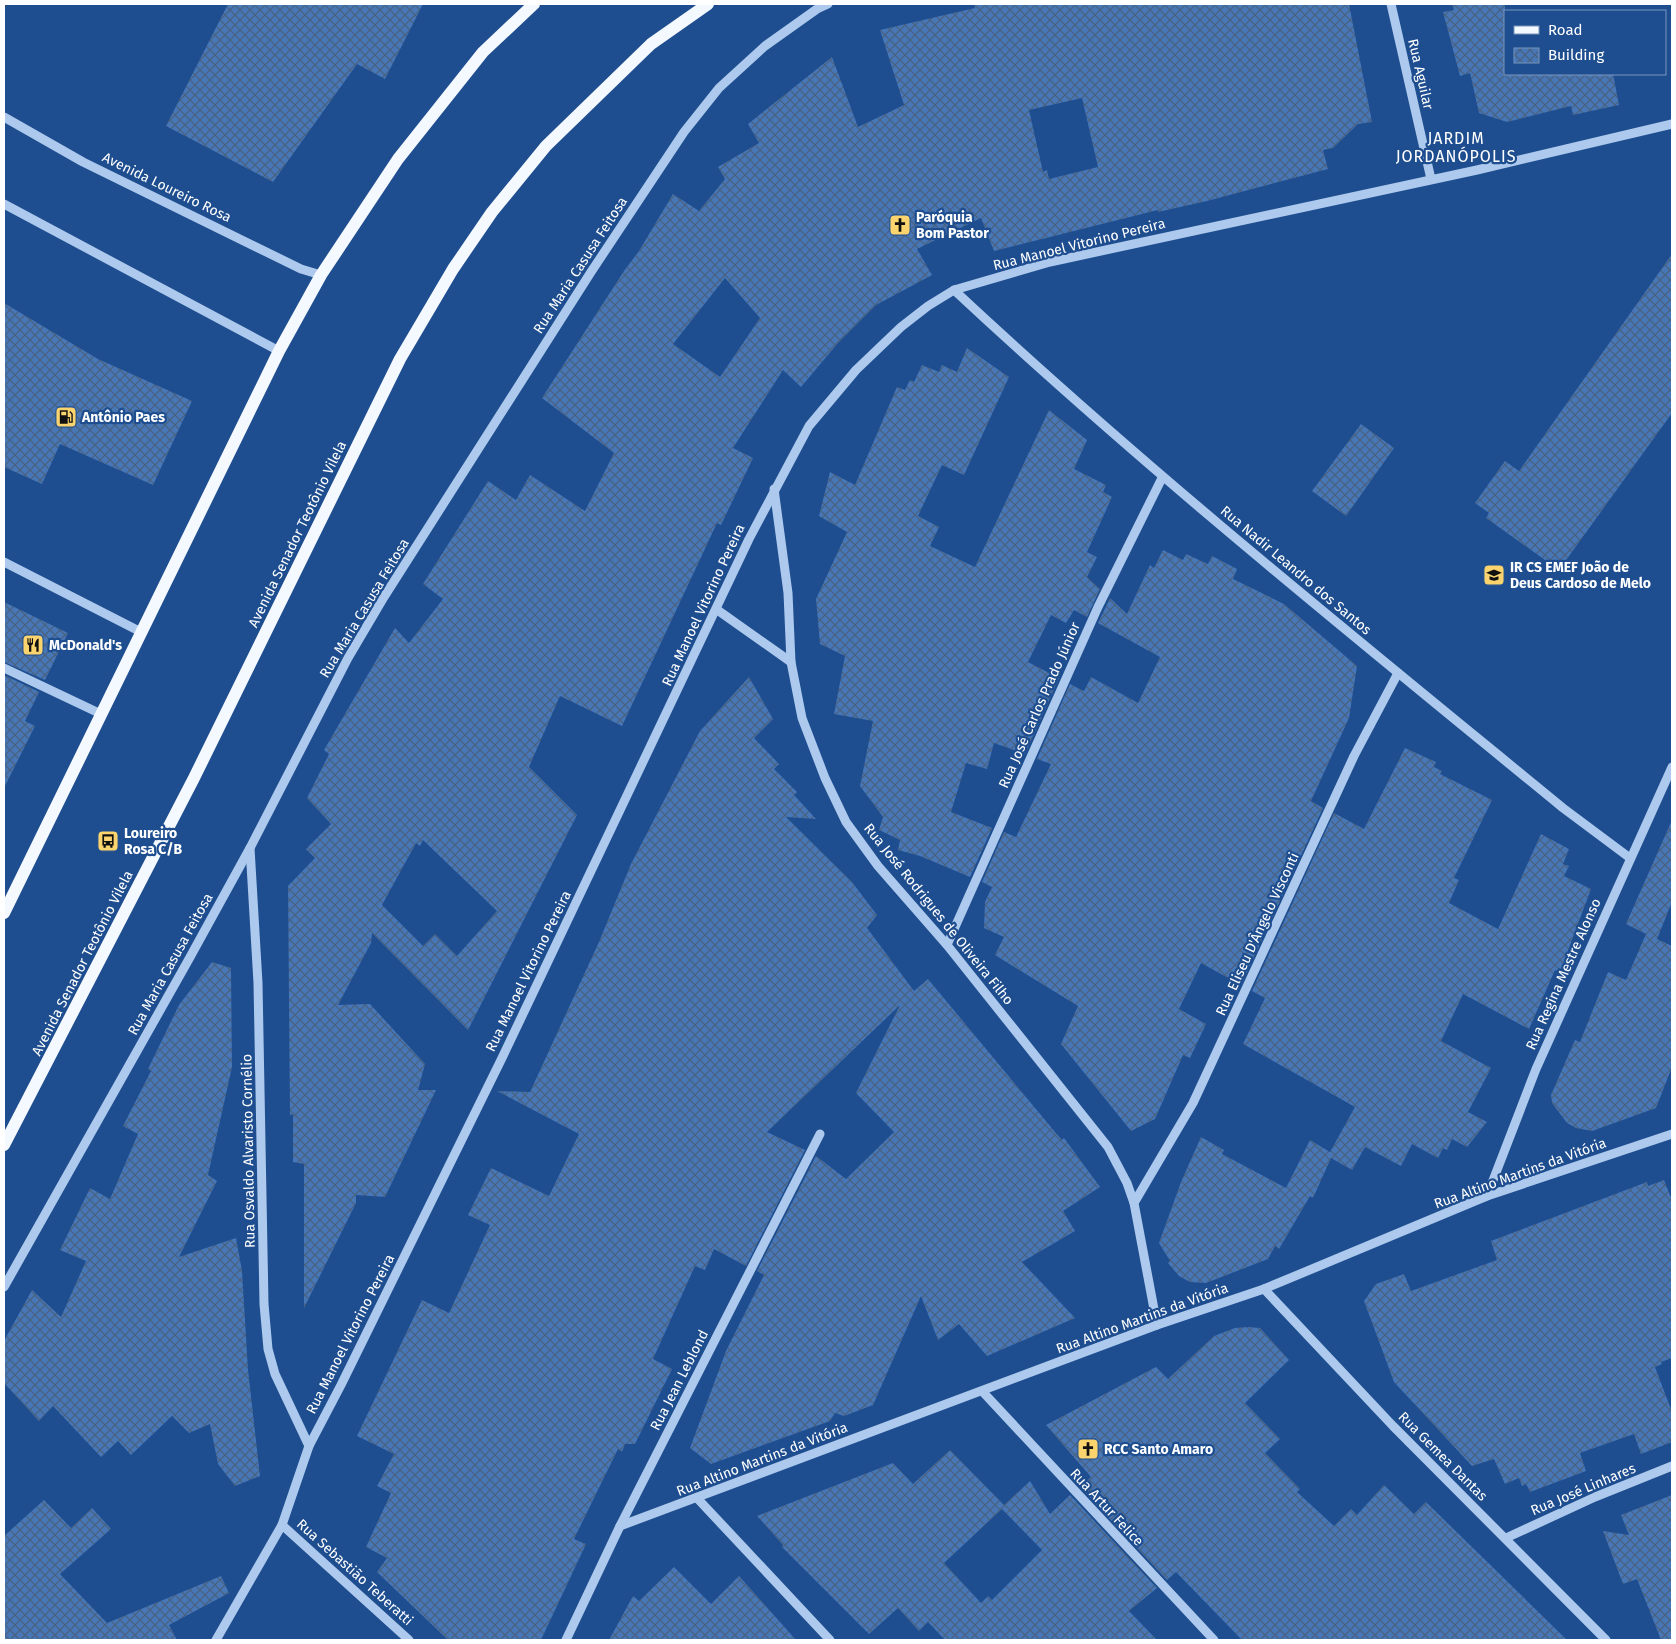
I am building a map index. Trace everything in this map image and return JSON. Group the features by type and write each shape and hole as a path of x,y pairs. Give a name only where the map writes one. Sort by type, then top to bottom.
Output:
{"main road":[{"path":"4,913 279,351 321,275 398,159 449,93 483,52 534,4"},
{"name":"Avenida Senador Teotônio Vilela","path":"4,1144 194,778 396,368 453,269 492,212 546,146 652,44 708,4"}],"street":[{"name":"Rua Maria Casusa Feitosa","path":"4,1287 250,848 348,658 384,597 591,272 684,132 720,88 765,46 817,9 828,4"},
{"name":"Rua Aguilar","path":"1390,4 1431,179"},
{"name":"Avenida Loureiro Rosa","path":"4,116 83,162 301,268 321,275"},
{"name":"Rua Manoel Vitorino Pereira","path":"216,1640 282,1525 309,1446 341,1385 497,1067 774,489 809,426 856,370 901,327 928,306 954,290 1050,262 1672,124"},
{"path":"4,204 279,351"},
{"name":"Rua Nadir Leandro dos Santos","path":"954,290 1033,364 1162,478 1563,808 1630,858"},
{"name":"Rua José Carlos Prado Júnior","path":"947,945 1094,616 1162,478"},
{"name":"Rua José Rodrigues de Oliveira Filho","path":"774,489 787,584 791,662 802,718 825,778 846,822 878,866 947,945 1108,1147 1127,1183 1134,1203 1157,1325"},
{"path":"4,562 141,632"},
{"path":"716,609 791,662"},
{"path":"4,668 101,714"},
{"name":"Rua Eliseu D'Ângelo Visconti","path":"1134,1203 1193,1103 1354,756 1398,673"},
{"name":"Rua Regina Mestre Alonso","path":"1487,1196 1536,1069 1672,767"},
{"name":"Rua Osvaldo Alvaristo Cornélio","path":"250,848 258,983 264,1304 268,1349 286,1401 309,1446"},
{"name":"Rua Jean Leblond","path":"566,1640 620,1526 820,1134"},
{"name":"Rua Altino Martins da Vitória","path":"620,1526 1157,1325 1264,1289 1487,1196 1672,1134"},
{"name":"Rua Gemea Dantas","path":"1264,1289 1393,1426 1606,1640"},
{"name":"Rua Artur Felice","path":"982,1391 1214,1640"},
{"name":"Rua José Linhares","path":"1506,1538 1595,1497 1672,1466"},
{"path":"697,1498 830,1640"},
{"name":"Rua Sebastião Teberatti","path":"282,1525 409,1640"}],"building":[{"path":"228,4 423,4 385,79 357,64 273,182 166,126"},
{"path":"974,4 1349,4 1372,122 1358,124 1333,148 1323,150 1328,169 1207,201 1158,212 1158,210 994,251 981,218 917,249 932,275 876,305 838,343 801,387 783,370 733,448 753,458 721,525 717,523 622,726 560,696 529,767 577,815 468,1030 372,933 371,943 338,1005 370,1004 425,1064 418,1090 436,1090 385,1197 356,1195 356,1203 304,1308 304,1164 293,1162 293,1114 290,1115 288,886 315,858 306,849 331,824 307,798 329,754 324,750 395,628 409,643 443,599 423,584 488,481 516,500 530,475 585,511 614,453 542,398 624,271 639,251 673,194 699,211 725,179 718,167 759,143 748,124 832,57 858,127 904,105 880,30 975,8","holes":["1082,98 1098,167 1049,179 1047,170 1043,172 1029,110","725,278 760,318 720,377 673,344","423,840 497,911 457,956 435,934 423,946 382,905 416,843 420,846"]},
{"path":"1452,4 1505,4 1504,75 1613,75 1619,105 1573,115 1571,106 1507,122 1479,113 1470,73 1460,76 1443,12 1454,10"},
{"path":"1672,254 1672,413 1559,570 1486,518 1489,513 1475,503 1505,461 1519,471"},
{"path":"4,303 98,359 192,401 153,485 60,444 42,484 4,467"},
{"path":"967,348 1009,377 964,475 942,465 918,516 939,527 930,546 975,567 1049,410 1087,440 1074,469 1106,485 1103,492 1112,497 1087,552 1097,557 1087,577 1100,589 1087,617 1074,610 1066,623 1051,615 1028,662 1059,678 1025,754 994,743 987,769 966,763 951,812 992,828 970,877 920,856 898,850 900,840 879,830 883,817 860,786 873,721 834,714 845,656 820,644 816,599 847,532 819,516 830,472 855,485 897,387 905,390 910,380 914,382 922,365 939,372 942,365 957,372"},
{"path":"1361,424 1394,448 1346,516 1312,491"},
{"path":"1163,550 1183,560 1186,554 1208,564 1212,556 1237,569 1233,579 1284,604 1357,666 1349,718 1311,801 1323,808 1241,985 1201,963 1179,1009 1206,1024 1190,1058 1183,1055 1155,1119 1131,1131 1061,1044 1078,1006 995,955 1004,937 984,928 985,902 992,887 982,882 1004,832 1016,837 1051,764 1037,759 1070,684 1084,691 1091,677 1138,703 1160,657 1098,623 1110,598 1127,614 1150,565 1154,568"},
{"name":"McDonald's","path":"4,602 68,633 45,680 4,662"},
{"path":"4,675 39,692 25,721 35,726 4,788"},
{"path":"749,677 773,719 754,738 779,764 774,769 797,792 794,795 816,819 786,817 852,882 877,915 867,928 914,991 928,979 1055,1132 1062,1140 1064,1138 1100,1187 1063,1211 1075,1231 1022,1262 1075,1318 987,1356 959,1324 938,1340 921,1296 873,1405 844,1416 835,1413 830,1421 711,1464 690,1448 726,1351 764,1275 757,1271 816,1156 846,1179 894,1132 856,1093 900,1005 767,1132 805,1150 746,1266 714,1249 705,1270 695,1266 653,1359 672,1369 635,1444 625,1444 622,1452 618,1449 574,1539 586,1544 541,1640 448,1640 377,1572 387,1558 366,1547 391,1493 377,1486 394,1454 357,1436 422,1300 449,1313 490,1225 468,1215 491,1168 549,1196 579,1134 497,1091 530,1092 599,942 631,864 700,731"},
{"path":"1405,748 1436,762 1434,767 1442,771 1440,774 1492,800 1454,878 1459,880 1449,903 1498,929 1541,834 1569,849 1563,864 1569,866 1564,876 1591,889 1560,972 1555,970 1529,1029 1463,994 1441,1041 1491,1068 1468,1112 1487,1122 1467,1147 1452,1139 1447,1150 1443,1148 1438,1158 1412,1144 1401,1166 1365,1147 1352,1170 1331,1158 1313,1198 1310,1196 1279,1249 1275,1246 1268,1259 1206,1283 1190,1282 1179,1276 1168,1263 1170,1261 1159,1243 1181,1182 1201,1137 1224,1150 1222,1154 1286,1188 1310,1140 1330,1152 1355,1107 1243,1044 1265,998 1252,991 1334,813 1364,829"},
{"path":"1672,820 1672,902 1657,939 1672,946 1672,1067 1656,1108 1592,1131 1576,1128 1567,1123 1552,1103 1551,1095 1575,1040 1580,1042 1608,972 1626,980 1646,934 1626,924"},
{"path":"212,962 231,968 232,1067 208,1175 217,1181 179,1257 236,1238 242,1271 248,1370 260,1476 235,1486 218,1464 210,1424 189,1433 172,1416 131,1455 118,1441 101,1457 53,1406 39,1421 4,1383 4,1341 32,1290 61,1317 86,1261 60,1250 90,1188 110,1199 138,1134 123,1126 151,1071 148,1069 179,1005"},
{"path":"1664,1180 1672,1200 1672,1358 1661,1362 1662,1364 1655,1367 1672,1412 1672,1442 1641,1454 1634,1434 1580,1453 1586,1471 1530,1492 1526,1484 1522,1486 1519,1478 1505,1484 1494,1459 1472,1466 1394,1382 1364,1301 1376,1284 1404,1274 1411,1291 1497,1260 1491,1241 1647,1182 1648,1186"},
{"path":"1235,1328 1260,1328 1289,1360 1245,1403 1280,1439 1265,1453 1300,1489 1297,1492 1334,1526 1351,1509 1357,1515 1384,1485 1414,1514 1426,1502 1567,1640 1242,1640 1176,1572 1167,1580 1080,1487 1091,1477 1046,1425 1156,1367 1168,1379 1214,1336"},
{"path":"950,1450 1004,1505 1030,1481 1050,1514 1070,1495 1157,1588 1129,1611 1157,1640 945,1640 928,1622 919,1631 898,1608 869,1634 782,1547 783,1545 757,1516 893,1463 913,1484","holes":["1002,1509 1042,1550 992,1600 988,1596 981,1603 944,1563"]},
{"path":"1672,1495 1672,1640 1661,1640 1637,1579 1623,1584 1603,1531 1629,1535 1621,1515"},
{"path":"44,1500 71,1528 92,1508 111,1529 60,1574 107,1623 221,1576 229,1593 169,1625 177,1640 4,1640 4,1536"},
{"path":"674,1567 711,1604 739,1576 796,1640 609,1640 633,1596 639,1601"}],"place":[{"name":"Paróquia Bom Pastor","path":"900,225"},
{"name":"Antônio Paes","path":"66,417"},
{"name":"IR CS EMEF João de Deus Cardoso de Melo","path":"1494,575"},
{"name":"McDonald's","path":"33,645"},
{"name":"Loureiro Rosa C/B","path":"108,841"},
{"name":"RCC Santo Amaro","path":"1088,1449"}],"district":[{"name":"JARDIM JORDANÓPOLIS","path":"1456,147"}]}
